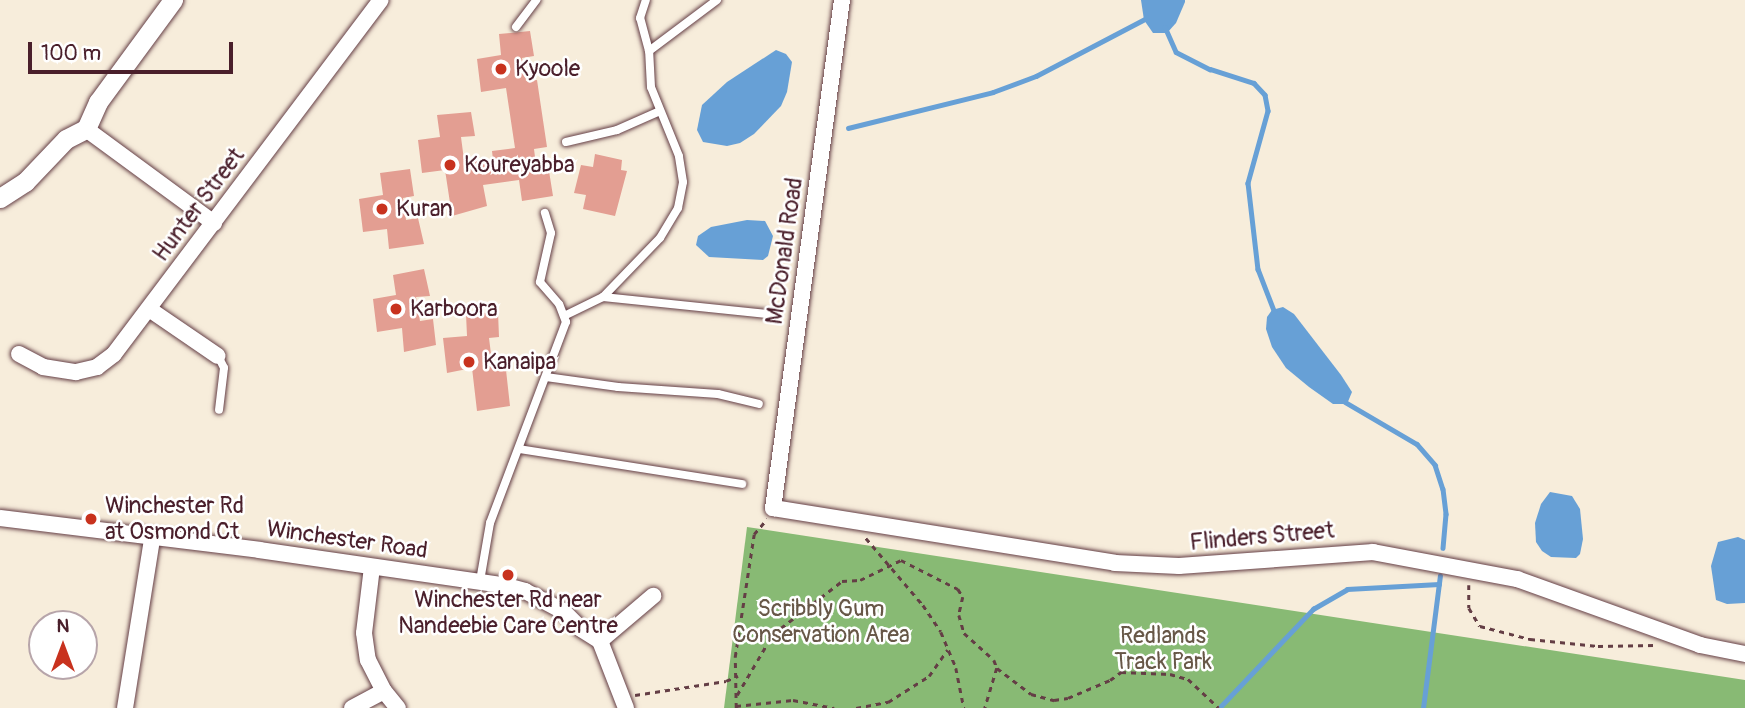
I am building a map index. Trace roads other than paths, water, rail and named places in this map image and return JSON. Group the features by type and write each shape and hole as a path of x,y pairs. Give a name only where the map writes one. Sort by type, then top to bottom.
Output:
{"street":[{"path":"0,198 25,182 66,139 86,129 99,102 173,0"},
{"name":"Hunter Street","path":"19,354 43,367 76,372 97,367 114,354 380,0"},
{"name":"McDonald Road","path":"773,508 842,0"},
{"path":"86,129 214,223"},
{"path":"149,309 218,356"},
{"name":"Flinders Street","path":"773,508 1115,563 1179,566 1328,553 1373,552 1517,579 1700,645 1745,653"},
{"name":"Winchester Road","path":"0,518 259,550 514,588 546,601 600,640"},
{"path":"125,708 152,538"},
{"path":"372,567 364,633 368,660 384,691 398,708"},
{"path":"624,702 600,640 653,596"},
{"path":"352,708 384,691"}],"lane":[{"path":"516,27 536,0"},
{"path":"564,316 603,298 660,238 678,208 683,182 679,156 651,87 649,51 640,18 646,0"},
{"path":"649,51 718,0"},
{"path":"566,142 617,130 660,111"},
{"path":"480,582 490,523 566,323 559,304 540,282 551,233 545,213"},
{"path":"603,298 767,314"},
{"path":"218,356 224,368 219,410"},
{"path":"546,377 618,387 718,394 759,404"},
{"path":"519,449 742,484"}],"water":[{"path":"1141,0 1185,2 1176,23 1167,33 1153,33 1144,20"},
{"path":"776,50 786,54 792,62 787,92 781,106 754,134 740,143 727,146 703,142 697,130 702,105 727,82"},
{"path":"747,220 765,221 773,236 768,256 763,260 709,257 696,245 698,236 711,227"},
{"path":"1283,307 1294,314 1341,375 1352,392 1347,404 1333,404 1309,387 1286,368 1272,347 1266,329 1267,317 1272,310"},
{"path":"1550,492 1572,496 1580,509 1583,539 1580,554 1576,558 1551,557 1542,551 1536,542 1535,523 1541,504"},
{"path":"1738,537 1745,540 1745,603 1727,604 1716,600 1711,566 1718,542"}],"waterway":[{"path":"848,128 993,92 1036,76 1147,18"},
{"path":"1165,27 1176,52 1210,69 1254,83 1265,95 1268,111 1248,183 1258,269 1275,313"},
{"path":"1345,402 1417,444 1435,465 1443,489 1446,514 1443,548"},
{"path":"1423,708 1440,576"},
{"path":"1221,706 1313,609 1347,589 1439,584"}],"place":[{"name":"Kyoole","path":"501,69"},
{"name":"Koureyabba","path":"450,165"},
{"name":"Kuran","path":"382,209"},
{"name":"Karboora","path":"396,309"},
{"name":"Kanaipa","path":"469,362"},
{"name":"Winchester Rd at Osmond Ct","path":"91,519"},
{"name":"Winchester Rd near Nandeebie Care Centre","path":"508,575"}],"park label":[{"name":"Scribbly Gum Conservation Area","path":"821,622"},
{"name":"Redlands Track Park","path":"1163,649"}]}
